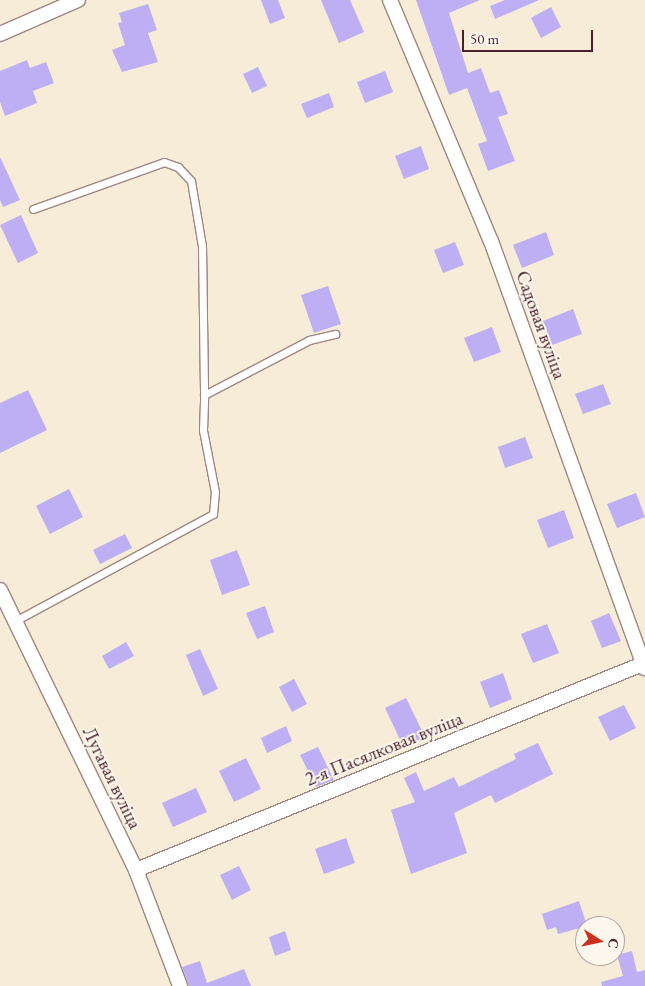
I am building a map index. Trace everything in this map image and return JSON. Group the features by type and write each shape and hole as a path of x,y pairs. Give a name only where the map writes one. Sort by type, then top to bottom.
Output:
{"street":[{"path":"0,34 78,0"},
{"name":"Садовая вуліца","path":"390,0 491,241 644,665"},
{"name":"Лугавая вуліца","path":"0,590 136,870 180,986"},
{"name":"2-я Пасялковая вуліца","path":"136,870 644,665"}],"lane":[{"path":"15,620 213,514 215,492 203,430 202,246 191,180 178,166 164,162 33,209"},
{"path":"204,395 309,340 335,334"}],"building":[{"path":"261,0 278,0 285,18 270,24"},
{"path":"321,0 350,0 364,32 339,43"},
{"path":"416,0 480,0 449,13 468,73 481,68 490,93 499,90 508,114 498,117 515,161 488,171 478,144 487,141 467,88 449,95"},
{"path":"505,0 539,0 495,19 490,6"},
{"path":"148,4 157,30 148,33 158,62 122,72 112,50 125,45 118,23 122,22 119,13"},
{"path":"551,7 561,27 541,38 531,18"},
{"path":"27,60 30,68 46,62 54,83 33,91 37,103 5,116 0,102 0,71"},
{"path":"258,67 267,86 252,93 243,74"},
{"path":"385,71 393,92 365,103 357,82"},
{"path":"329,93 334,107 307,118 301,104"},
{"path":"421,146 429,169 404,179 395,156"},
{"path":"0,157 20,200 3,207 0,200"},
{"path":"21,215 38,253 18,263 0,225"},
{"path":"546,232 554,255 522,268 513,245"},
{"path":"455,242 464,265 443,273 434,250"},
{"path":"328,286 341,324 314,333 301,295"},
{"path":"573,309 582,334 552,345 543,321"},
{"path":"492,327 501,352 474,362 464,338"},
{"path":"603,384 611,404 583,414 575,394"},
{"path":"28,390 47,430 0,453 0,403"},
{"path":"525,437 533,458 505,468 498,447"},
{"path":"69,489 83,517 50,534 36,506"},
{"path":"636,493 645,517 617,528 607,504"},
{"path":"564,510 574,538 548,548 537,520"},
{"path":"125,534 132,548 100,564 93,550"},
{"path":"237,550 250,585 222,595 210,560"},
{"path":"265,606 274,632 257,639 246,613"},
{"path":"609,613 621,641 602,648 591,621"},
{"path":"547,624 559,653 533,663 521,634"},
{"path":"126,642 134,656 109,669 102,656"},
{"path":"200,649 218,689 203,696 186,655"},
{"path":"503,673 512,699 490,708 480,682"},
{"path":"294,679 307,704 292,712 279,687"},
{"path":"406,698 425,737 404,748 385,708"},
{"path":"624,705 636,728 610,741 598,717"},
{"path":"286,726 292,741 267,753 261,738"},
{"path":"538,743 553,774 495,803 491,795 454,813 467,853 411,874 391,810 415,802 404,778 416,772 424,791 454,777 459,787 516,759 514,754"},
{"path":"318,747 334,780 316,787 300,755"},
{"path":"246,758 261,789 234,802 219,771"},
{"path":"196,788 207,812 173,827 162,803"},
{"path":"346,838 355,863 324,874 315,849"},
{"path":"239,866 251,890 232,900 220,875"},
{"path":"579,901 584,916 575,916 575,929 558,934 556,927 547,930 542,914"},
{"path":"285,931 291,950 275,956 269,937"},
{"path":"632,951 637,972 645,970 645,986 602,986 601,982 623,976 620,966 625,966 625,953"},
{"path":"200,961 207,983 244,969 251,986 189,986 182,967"}]}
